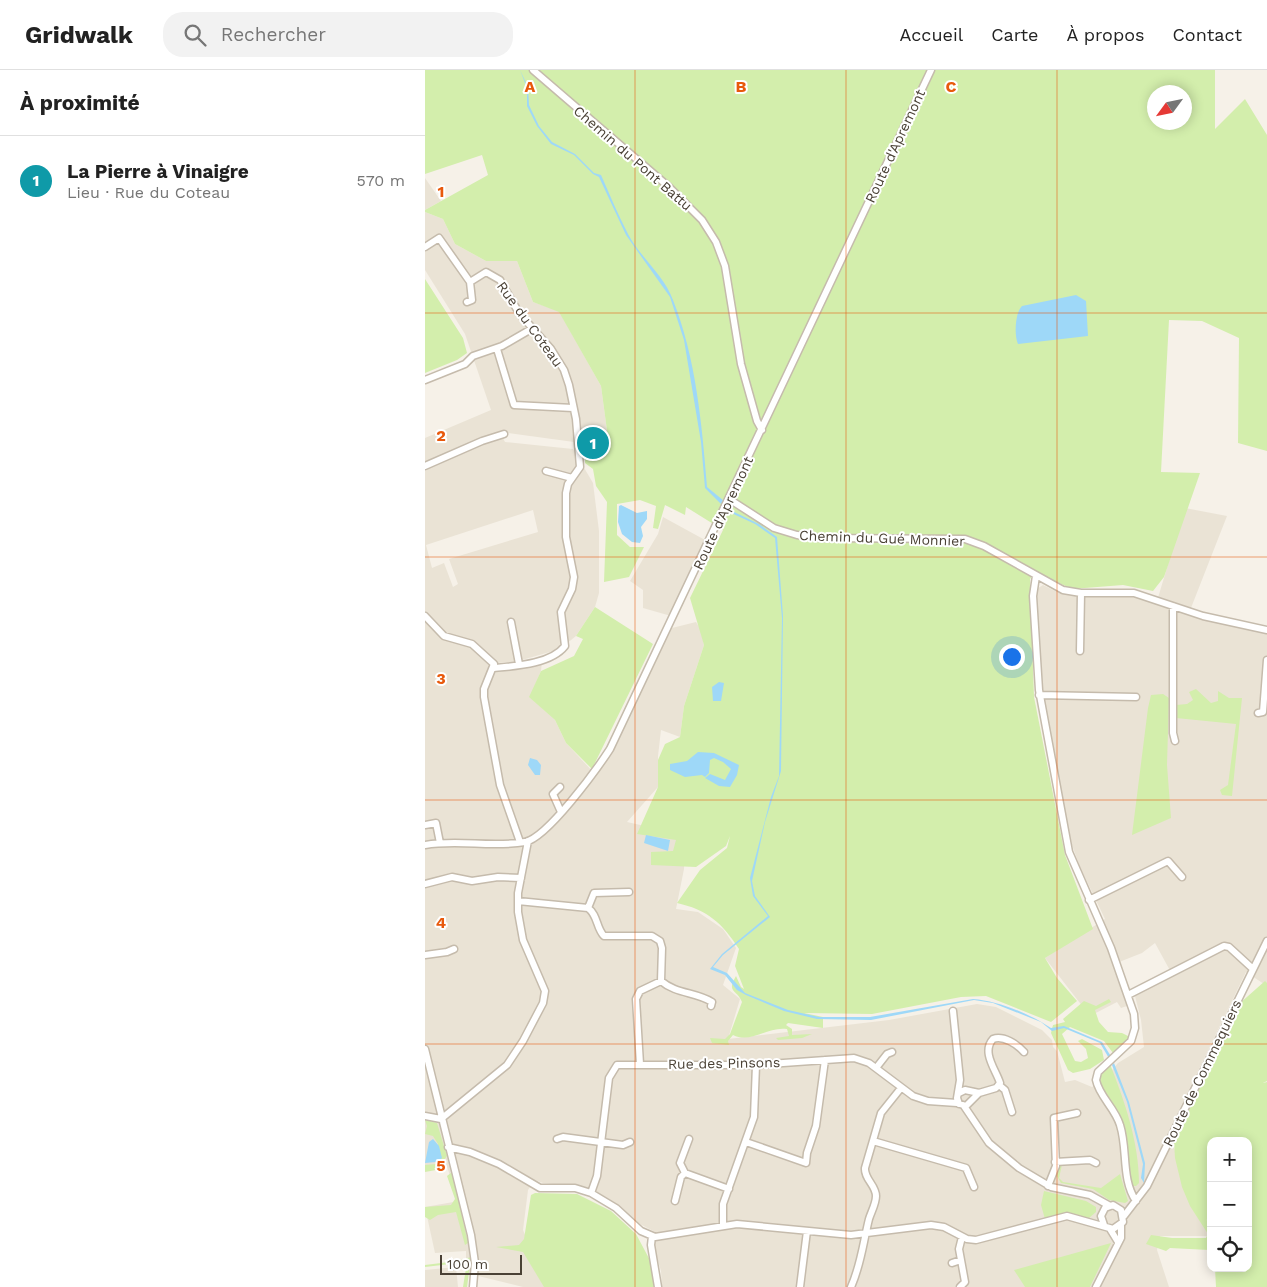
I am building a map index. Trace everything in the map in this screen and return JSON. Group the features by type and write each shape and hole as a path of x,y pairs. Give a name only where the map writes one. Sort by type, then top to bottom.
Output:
{"street":[{"name":"Chemin du Pont Battu","path":"533,70 669,187 703,220 716,242 725,266 741,364 757,422 762,430"},
{"name":"Route d'Apremont","path":"524,842 542,832 561,812 602,762 616,739 931,70"},
{"path":"425,247 439,238 470,282 472,300 467,302"},
{"name":"Rue du Coteau","path":"470,282 486,272 500,280 519,313 551,349 563,370 573,408 580,459 580,467 572,478"},
{"path":"425,380 465,364 473,356 497,349 533,328"},
{"path":"497,349 514,405 573,408"},
{"path":"425,466 482,441 504,434"},
{"path":"494,668 519,664 559,653 565,646 561,612 572,589 575,576 566,537 566,493 572,478 547,471"},
{"name":"Chemin du Gué Monnier","path":"729,500 773,528 797,535 821,538 965,539 984,546 1056,587 1081,593 1134,593 1203,616 1267,630"},
{"path":"953,1011 960,1080 965,1098 971,1116 983,1136 1000,1154 1048,1186 1090,1195 1110,1206 1119,1207 1135,1202 1128,1185 1121,1127 1115,1111 1096,1080 1098,1072 1123,1051 1134,1036 1135,1018 1111,948 1069,852 1039,696 1033,596 1036,576"},
{"path":"1080,651 1081,593"},
{"path":"1173,606 1173,733 1175,741"},
{"path":"425,616 448,638 465,641 478,649 492,662 494,668 484,688 484,696 500,785 524,842 518,901 523,940 545,991 543,1003 507,1066 441,1119 425,1116"},
{"path":"511,622 519,664"},
{"path":"1257,713 1263,712 1267,660"},
{"path":"1039,696 1136,697"},
{"path":"560,787 553,794 561,812"},
{"path":"425,824 436,823 440,843"},
{"path":"425,845 440,843 524,842"},
{"path":"1089,900 1169,861 1182,877"},
{"path":"425,884 452,877 472,881 498,877 521,878"},
{"path":"588,908 594,893 629,892"},
{"path":"518,901 588,908 593,912 600,932 604,936 652,936 658,938 662,948 661,981"},
{"name":"Route de Commequiers","path":"1124,1216 1150,1180 1267,941"},
{"path":"1128,994 1224,946 1229,947 1253,970"},
{"path":"425,955 447,952 454,949"},
{"path":"661,981 676,990 704,997 712,1002 711,1006"},
{"path":"641,1064 637,999 640,991 661,981"},
{"path":"1012,1112 1005,1090 999,1085 999,1080 991,1063 991,1041 995,1038 1000,1038 1015,1044 1024,1052"},
{"path":"425,1049 471,1235 475,1263 473,1287"},
{"path":"876,1068 887,1054 892,1052"},
{"name":"Rue des Pinsons","path":"591,1193 597,1176 611,1072 621,1064 756,1065 860,1058 913,1096 928,1101 950,1102 965,1098"},
{"path":"746,1142 806,1163 816,1126 825,1060"},
{"path":"723,1225 723,1204 754,1117 756,1065"},
{"path":"965,1098 999,1085"},
{"path":"851,1287 860,1266 866,1233 876,1196 865,1172 881,1113 901,1088"},
{"path":"1048,1186 1054,1173 1055,1162 1054,1118 1077,1112"},
{"path":"557,1140 563,1137 623,1145 630,1142"},
{"path":"689,1139 680,1163 685,1173 729,1188"},
{"path":"873,1141 966,1168 974,1186"},
{"path":"448,1147 470,1152 499,1164 540,1188 575,1188 591,1193 607,1201 641,1231 652,1236 661,1237 723,1225 747,1224 842,1235 931,1225 944,1228 972,1240 988,1238 1067,1216 1107,1227 1121,1224"},
{"path":"1055,1162 1090,1160 1097,1163"},
{"path":"675,1201 681,1176 685,1173"},
{"path":"1097,1200 1107,1227 1118,1242"},
{"path":"1090,1223 1110,1206"},
{"path":"1096,1287 1122,1234 1121,1224 1124,1216 1119,1207"},
{"path":"800,1287 807,1231"},
{"path":"652,1236 651,1245 658,1287"},
{"path":"959,1287 965,1282 959,1243 962,1237"},
{"path":"952,1263 961,1260"}],"shaded area":[{"path":"425,178 441,201 425,210"},
{"path":"425,212 443,219 455,244 486,261 517,261 533,302 559,311 601,386 608,438 596,445 500,432 505,442 573,449 593,483 599,531 599,593 595,607 576,636 560,649 515,662 495,663 468,640 446,635 425,615 425,438 491,410 465,334 425,270","holes":["533,510 538,532 449,559 458,584 453,587 444,563 432,568 426,545"]},
{"path":"1185,508 1227,516 1189,613 1231,626 1267,633 1267,986 1246,972 1164,1141 1174,1147 1188,1199 1207,1226 1207,1236 1160,1236 1157,1250 1169,1287 662,1287 661,1271 654,1248 655,1232 638,1223 616,1203 590,1188 543,1183 535,1180 528,1190 523,1230 547,1287 523,1287 466,1273 466,1251 435,1253 425,1207 459,1201 446,1164 425,1168 425,618 445,639 468,645 486,661 490,668 498,672 542,661 541,671 530,697 555,720 566,743 595,774 672,628 696,622 701,630 704,645 684,706 680,737 661,730 658,756 658,787 627,822 685,835 684,869 676,909 698,912 723,929 736,948 723,985 740,999 728,1039 889,1020 977,1004 996,1007 1042,1030 1052,1040 1053,1047 1057,1051 1065,1082 1075,1080 1092,1087 1101,1083 1118,1063 1144,1047 1141,1020 1135,996 1173,976 1155,943 1142,953 1114,964 1127,1006 1121,1008 1117,1002 1090,1016 1045,958 1105,919 1080,867 1072,845 1042,694 1035,590 1043,585 1057,592 1079,596 1132,596 1157,601"},
{"path":"663,517 705,540 671,616 643,608 643,590 630,581 658,534"},
{"path":"456,1267 458,1287 425,1287 425,1270"}],"green space":[{"path":"425,70 1215,70 1215,129 1245,99 1267,135 1267,451 1238,443 1239,338 1202,321 1169,320 1161,472 1200,473 1164,577 1153,591 1123,585 1072,589 1036,572 1030,579 1034,697 1065,855 1093,929 1045,958 1057,978 1077,1001 1051,1022 986,996 961,997 872,1014 804,1013 823,1017 823,1028 788,1023 786,1025 792,1029 792,1035 812,1034 802,1038 778,1040 776,1038 789,1036 787,1029 780,1029 746,1037 733,1035 728,1041 729,1045 712,1043 710,1038 725,1039 730,1034 742,1002 732,988 736,976 741,987 744,989 735,966 739,949 727,932 713,919 697,909 677,903 700,870 727,848 730,836 726,846 696,867 651,865 651,852 673,851 676,840 637,834 658,787 658,760 665,744 680,737 684,706 704,645 690,598 723,530 686,507 685,515 665,505 658,529 653,528 656,506 640,500 617,504 617,535 630,547 644,547 629,577 604,582 607,502 596,486 593,469 585,463 585,453 608,438 601,386 559,312 533,302 517,261 486,261 455,244 443,219 425,212 425,210 488,175 482,155 425,174"},
{"path":"425,279 463,338 467,353 457,360 425,373"},
{"path":"595,607 653,644 592,769 566,743 555,720 529,697 541,671 574,656 583,639 576,636"},
{"path":"1196,689 1211,703 1218,701 1218,691 1229,698 1242,698 1232,796 1222,795 1220,790 1228,785 1236,724 1176,718 1176,705 1187,704 1193,700 1189,692"},
{"path":"1163,694 1169,698 1167,765 1171,818 1132,835 1148,708 1151,695"},
{"path":"1265,981 1267,983 1267,1081 1263,1083 1267,1082 1267,1287 1216,1287 1215,1272 1252,1272 1252,1137 1207,1137 1207,1232 1190,1206 1182,1187 1175,1158 1174,1142 1213,1059 1234,1023 1239,1004"},
{"path":"1109,999 1111,1002 1095,1010 1099,1022 1108,1032 1122,1033 1130,1037 1121,1049 1113,1053 1104,1041 1070,1027 1062,1034 1075,1061 1081,1062 1088,1058 1086,1049 1078,1041 1082,1039 1102,1050 1104,1060 1090,1069 1073,1073 1068,1070 1051,1033 1053,1025 1065,1022 1063,1019 1084,1001 1096,1006"},
{"path":"1110,1064 1126,1108 1134,1138 1139,1183 1136,1186 1133,1186 1131,1183 1125,1133 1118,1111 1098,1081 1099,1075"},
{"path":"425,1120 437,1123 447,1156 436,1170 425,1172 425,1165 436,1164 438,1144 433,1136 425,1134 427,1126"},
{"path":"1059,1165 1062,1165 1059,1178 1063,1182 1101,1188 1120,1174 1128,1201 1125,1203 1109,1200 1093,1189 1061,1183 1057,1176"},
{"path":"452,1172 468,1243 465,1245 456,1212 438,1215 430,1220 425,1217 425,1207 451,1205 455,1199 447,1176"},
{"path":"1044,1191 1086,1201 1096,1207 1096,1212 1089,1218 1066,1212 1045,1219 1041,1205"},
{"path":"535,1193 577,1194 611,1211 636,1234 652,1264 654,1287 544,1287 523,1252 496,1247 519,1245 524,1239 531,1195"},
{"path":"1151,1235 1172,1238 1206,1238 1207,1236 1207,1250 1170,1248 1166,1251 1146,1244"},
{"path":"1111,1243 1090,1287 1025,1287 1014,1270"},
{"path":"471,1257 467,1287 463,1287 467,1262 425,1267 425,1265 457,1261"}],"water":[{"path":"520,70 528,87 529,105 539,126 552,142 575,154 594,173 601,175 628,234 669,291 681,322 693,368 703,440 707,487 724,501 722,505 705,488 701,442 684,340 670,297 626,235 599,177 593,174 574,155 551,144 537,126 527,106 527,88"},
{"path":"1076,295 1086,301 1088,336 1018,344 1016,324 1022,306"},
{"path":"621,505 637,513 647,511 647,519 641,527 643,536 640,543 632,542 622,534 618,522 619,506"},
{"path":"728,509 759,524 777,537 783,616 781,771 765,822 752,881 755,896 770,917 723,955 713,967 727,973 745,993 788,1010 819,1017 870,1017 973,999 993,1002 1024,1013 1043,1023 1051,1028 1064,1026 1102,1042 1112,1058 1110,1060 1100,1043 1064,1028 1052,1031 1041,1022 993,1003 974,1000 871,1020 817,1019 784,1011 746,995 737,990 725,975 710,969 722,954 768,916 753,896 750,878 771,797 779,776 782,618 775,538 755,524 727,511"},
{"path":"719,682 724,683 721,701 713,701 712,687"},
{"path":"698,752 714,753 739,765 737,775 730,787 719,786 705,778 710,774 725,780 731,769 723,762 714,758 710,760 709,773 705,777 702,775 685,777 670,770 670,764 687,761"},
{"path":"530,758 537,760 541,765 540,775 535,775 528,765"},
{"path":"646,835 670,840 668,851 644,843"},
{"path":"1114,1063 1129,1102 1145,1163 1144,1183 1141,1178 1143,1164 1127,1102 1112,1065"},
{"path":"433,1139 439,1146 442,1158 436,1162 425,1163 429,1142"}],"place":[{"name":"La Pierre à Vinaigre","path":"593,443"}]}
